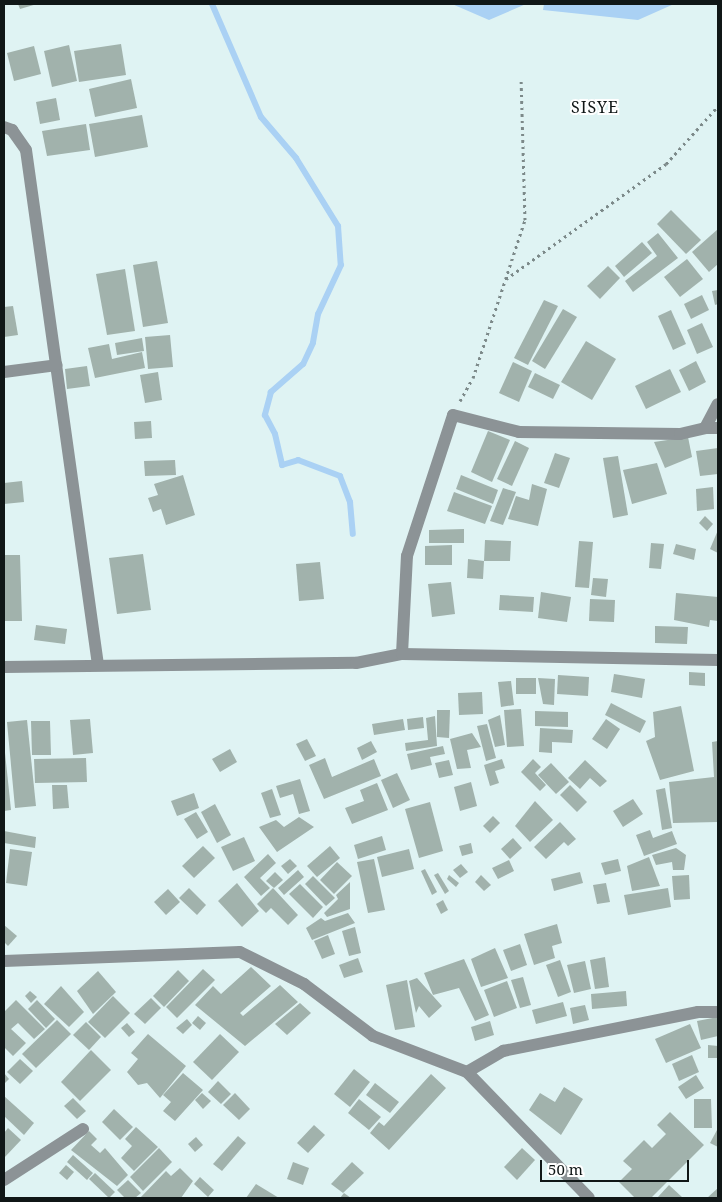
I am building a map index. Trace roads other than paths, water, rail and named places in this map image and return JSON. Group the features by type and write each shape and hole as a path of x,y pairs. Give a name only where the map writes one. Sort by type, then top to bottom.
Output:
{"street":[{"path":"4,127 12,130 26,150 98,665"},
{"path":"4,372 57,365"},
{"path":"705,428 718,404"},
{"path":"402,654 407,556 453,415 519,432 680,434 705,428 718,428"},
{"path":"4,667 356,663 402,654 718,660"},
{"path":"4,961 240,952 304,984 373,1036 467,1072 589,1198"},
{"path":"467,1072 503,1051 698,1012 718,1012"},
{"path":"4,1180 83,1129"}],"water":[{"path":"452,4 526,4 489,20"},
{"path":"544,4 674,4 638,20 543,10"}],"waterway":[{"path":"212,4 261,117 296,158 338,226 341,265 318,314 313,343 303,364 271,392 265,415 275,434 282,465 298,460 340,476 350,502 353,534"}],"district":[{"name":"SISYE","path":"595,107"}]}
